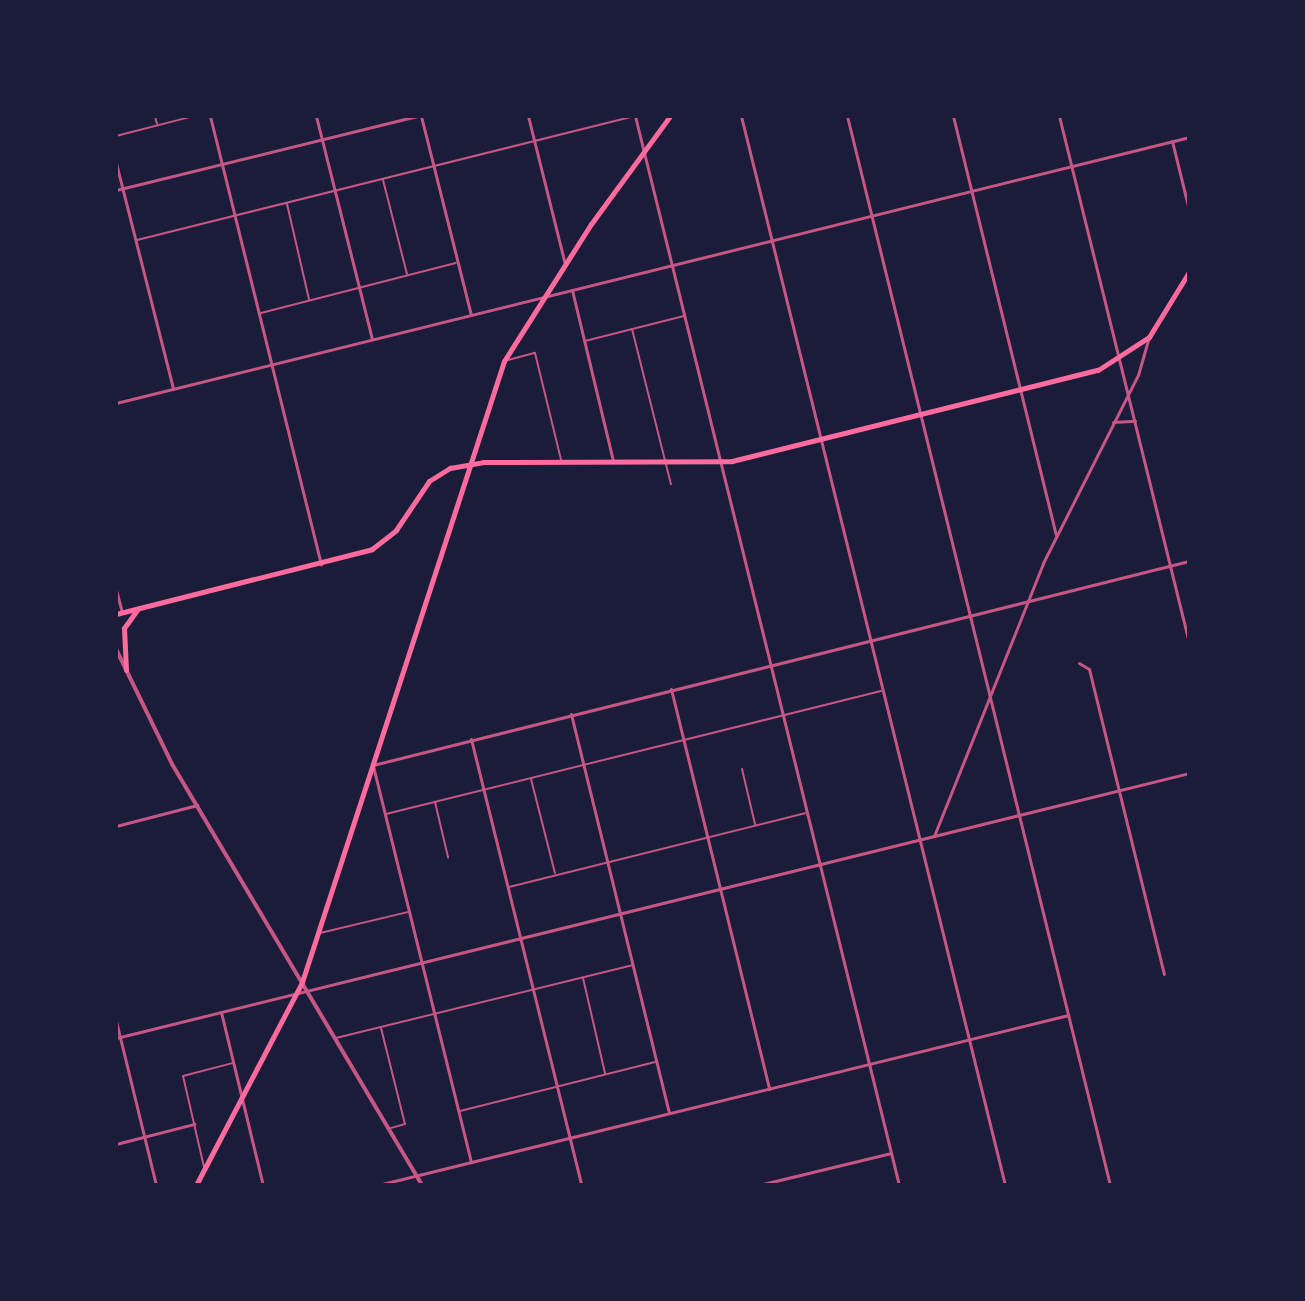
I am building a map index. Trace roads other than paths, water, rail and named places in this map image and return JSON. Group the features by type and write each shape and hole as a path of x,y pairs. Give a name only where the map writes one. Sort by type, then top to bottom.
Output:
{"main road":[{"path":"196,1185 302,982 504,361 565,264 670,116"},
{"path":"119,613 321,564 380,545 436,474 471,464 721,461 1020,390 1120,360 1149,337 1189,272"},
{"path":"126,670 124,628 139,608"}],"street":[{"path":"210,116 321,564"},
{"path":"316,116 372,339"},
{"path":"116,190 420,116 471,315"},
{"path":"528,116 565,264"},
{"path":"635,116 899,1185"},
{"path":"741,116 1005,1185"},
{"path":"847,116 1110,1185"},
{"path":"953,116 1056,535"},
{"path":"1059,116 1189,643"},
{"path":"116,403 1189,137"},
{"path":"1172,141 1189,210"},
{"path":"116,163 173,389"},
{"path":"571,289 613,461"},
{"path":"934,836 1026,602 1056,535 1128,393 1149,337"},
{"path":"1113,422 1135,421"},
{"path":"471,1162 373,765 770,663 1189,561"},
{"path":"116,590 119,613"},
{"path":"116,649 197,805 422,1185"},
{"path":"1079,663 1089,669 1164,974"},
{"path":"671,689 769,1089"},
{"path":"571,714 669,1113"},
{"path":"471,739 581,1185"},
{"path":"118,1037 1189,773"},
{"path":"116,826 197,805"},
{"path":"221,1012 263,1185"},
{"path":"378,1185 1068,1015"},
{"path":"116,1021 156,1185"},
{"path":"116,1144 194,1124"},
{"path":"759,1185 891,1153"}],"lane":[{"path":"155,116 158,125"},
{"path":"116,136 194,116"},
{"path":"136,241 635,116"},
{"path":"383,179 407,276"},
{"path":"287,203 309,301"},
{"path":"260,314 458,263"},
{"path":"584,341 684,316"},
{"path":"632,329 671,484"},
{"path":"504,361 535,353 561,461"},
{"path":"385,814 883,690"},
{"path":"742,769 755,826"},
{"path":"531,777 556,875"},
{"path":"435,801 448,857"},
{"path":"507,887 806,813"},
{"path":"319,933 409,911"},
{"path":"335,1038 633,965"},
{"path":"583,977 606,1074"},
{"path":"380,1027 405,1124 389,1128"},
{"path":"458,1111 656,1061"},
{"path":"204,1168 183,1076 233,1063"}]}
